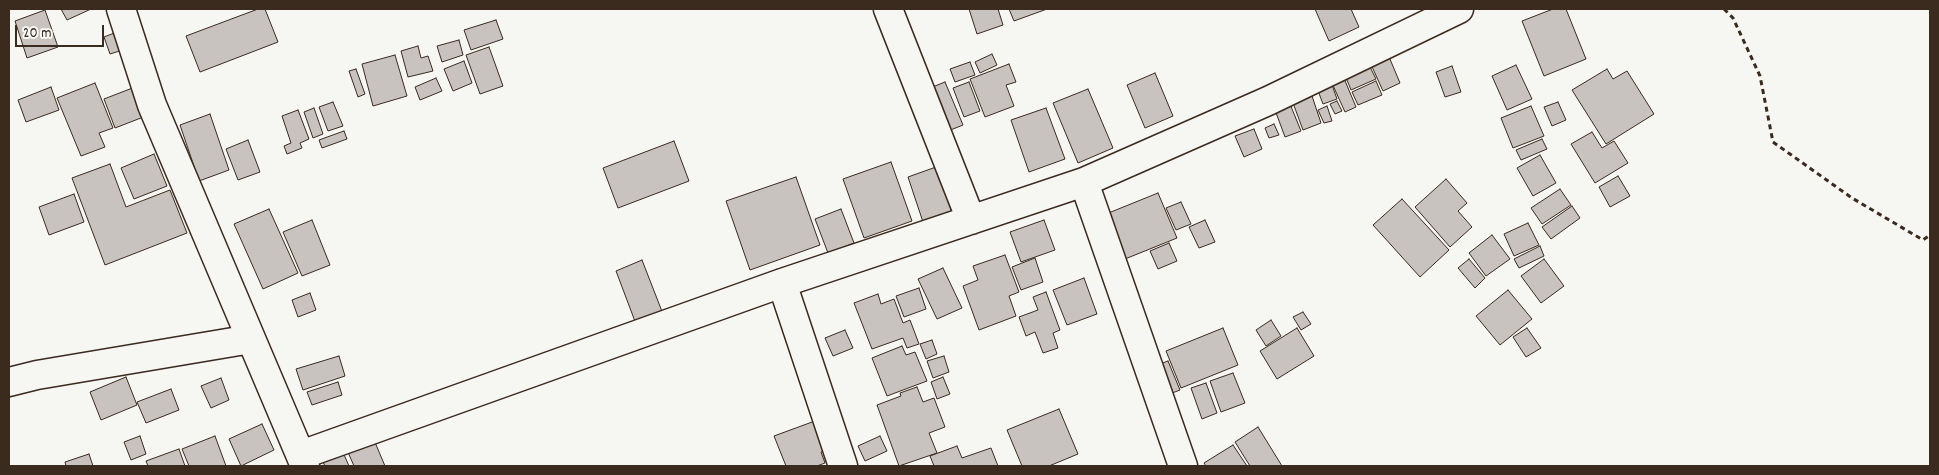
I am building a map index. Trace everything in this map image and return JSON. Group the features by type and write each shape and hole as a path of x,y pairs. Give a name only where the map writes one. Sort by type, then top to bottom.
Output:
{"street":[{"path":"121,9 152,105 303,461 782,284 1084,182 1268,101 1459,9"},
{"path":"888,9 971,220"},
{"path":"1084,182 1183,466"},
{"path":"782,284 843,466"},
{"path":"9,382 37,375 251,339"}],"path":[{"path":"1724,9 1733,18 1760,76 1772,142 1852,198 1923,240 1930,235"}],"building":[{"path":"61,9 91,9 67,20"},
{"path":"258,9 265,9 278,42 200,72 186,36"},
{"path":"969,9 998,9 1003,25 977,34"},
{"path":"1009,9 1047,9 1014,21"},
{"path":"1315,9 1351,9 1359,27 1329,41"},
{"path":"1553,9 1566,9 1586,59 1544,76 1522,21"},
{"path":"45,10 58,47 27,58 15,21"},
{"path":"496,20 503,39 471,50 464,30"},
{"path":"122,30 129,48 110,54 104,37"},
{"path":"459,40 463,55 442,62 437,46"},
{"path":"418,46 421,58 428,56 433,71 408,77 401,51"},
{"path":"489,47 503,86 480,94 466,55"},
{"path":"1387,52 1400,83 1383,91 1369,60"},
{"path":"992,54 997,65 980,73 975,62"},
{"path":"395,55 407,96 373,106 362,64"},
{"path":"464,61 472,83 453,91 444,69"},
{"path":"970,62 975,75 955,82 950,69"},
{"path":"1009,64 1016,82 1006,85 1014,106 985,117 970,79"},
{"path":"1369,65 1376,79 1351,90 1345,75"},
{"path":"1516,65 1532,99 1507,110 1492,76"},
{"path":"1452,66 1461,92 1445,97 1436,72"},
{"path":"356,69 365,94 358,97 349,71"},
{"path":"1607,69 1613,79 1627,71 1654,114 1606,144 1572,90"},
{"path":"1155,73 1173,116 1145,128 1127,85"},
{"path":"1343,76 1356,107 1345,112 1331,81"},
{"path":"436,78 442,91 420,100 415,87"},
{"path":"1376,81 1382,95 1358,105 1352,92"},
{"path":"945,82 963,125 943,133 925,90"},
{"path":"969,82 980,111 964,117 953,88"},
{"path":"1331,82 1337,99 1323,104 1317,88"},
{"path":"95,83 113,128 99,133 105,147 81,156 57,98"},
{"path":"51,87 59,110 26,122 18,100"},
{"path":"135,87 146,116 115,128 104,99"},
{"path":"1088,89 1113,148 1078,163 1053,103"},
{"path":"1312,96 1321,123 1303,130 1293,103"},
{"path":"1337,101 1342,111 1335,114 1330,104"},
{"path":"333,102 343,126 328,131 319,107"},
{"path":"1558,102 1566,120 1552,126 1544,107"},
{"path":"1290,104 1301,131 1285,137 1275,110"},
{"path":"1327,106 1332,121 1324,123 1318,110"},
{"path":"1531,106 1544,136 1513,148 1501,118"},
{"path":"314,108 323,134 313,138 304,112"},
{"path":"1046,108 1065,159 1029,172 1011,120"},
{"path":"298,110 309,139 300,143 302,148 287,154 284,146 291,143 282,116"},
{"path":"210,114 229,170 199,181 180,125"},
{"path":"1274,124 1279,135 1269,138 1265,128"},
{"path":"1254,129 1262,149 1244,157 1235,136"},
{"path":"344,131 347,139 322,148 319,140"},
{"path":"1592,132 1602,148 1614,141 1628,163 1595,183 1571,144"},
{"path":"1542,139 1547,149 1521,160 1516,150"},
{"path":"248,140 260,172 238,180 226,149"},
{"path":"674,141 689,181 618,208 603,168"},
{"path":"154,154 167,186 134,199 121,168"},
{"path":"1540,155 1556,183 1533,196 1517,168"},
{"path":"891,162 912,221 864,238 843,179"},
{"path":"110,164 126,207 170,190 187,233 105,265 72,178"},
{"path":"936,167 952,212 923,222 908,177"},
{"path":"1618,176 1630,196 1610,207 1599,187"},
{"path":"796,177 820,245 750,270 726,201"},
{"path":"1446,179 1467,203 1458,211 1472,227 1450,247 1415,207"},
{"path":"1560,189 1571,205 1542,224 1531,208"},
{"path":"1158,193 1177,238 1125,259 1106,214"},
{"path":"74,194 84,222 49,235 39,207"},
{"path":"1402,199 1449,250 1420,277 1373,225"},
{"path":"1181,202 1191,224 1176,230 1166,208"},
{"path":"1572,206 1580,218 1551,239 1542,227"},
{"path":"269,209 298,273 263,289 234,224"},
{"path":"841,209 854,243 828,253 815,219"},
{"path":"312,220 330,265 302,276 283,232"},
{"path":"1044,220 1055,250 1021,262 1010,232"},
{"path":"1205,220 1215,242 1199,248 1189,227"},
{"path":"1528,223 1539,245 1514,256 1504,234"},
{"path":"1492,235 1510,259 1486,276 1469,253"},
{"path":"1169,243 1177,261 1158,269 1150,251"},
{"path":"1540,246 1544,256 1519,268 1514,259"},
{"path":"1005,255 1019,292 1009,296 1016,316 979,330 963,286 978,280 973,266"},
{"path":"1035,258 1043,282 1021,290 1012,267"},
{"path":"1469,259 1485,278 1475,288 1458,268"},
{"path":"1544,259 1564,286 1541,303 1521,276"},
{"path":"642,260 663,314 636,324 616,271"},
{"path":"943,268 962,308 937,319 918,279"},
{"path":"1084,278 1097,314 1067,325 1053,290"},
{"path":"919,288 926,309 904,317 896,296"},
{"path":"1508,290 1532,319 1500,345 1476,316"},
{"path":"1046,292 1060,330 1053,333 1058,348 1043,353 1035,332 1026,336 1019,317 1038,310 1033,297"},
{"path":"310,293 316,310 298,317 292,300"},
{"path":"878,294 881,304 894,299 903,323 910,320 919,344 907,348 903,338 872,349 854,303"},
{"path":"1303,312 1311,324 1301,330 1293,317"},
{"path":"1271,320 1281,336 1266,346 1256,330"},
{"path":"1223,328 1238,365 1181,388 1166,351"},
{"path":"1297,328 1314,356 1277,379 1260,351"},
{"path":"1527,328 1541,348 1526,357 1513,337"},
{"path":"845,330 853,348 833,356 825,338"},
{"path":"932,340 937,354 926,359 920,344"},
{"path":"902,346 906,355 915,352 927,381 887,396 872,358"},
{"path":"339,356 345,376 303,390 296,369"},
{"path":"944,356 949,372 933,378 927,361"},
{"path":"1168,361 1180,390 1167,395 1155,366"},
{"path":"1233,373 1245,403 1221,412 1210,381"},
{"path":"126,377 137,405 101,420 90,392"},
{"path":"943,377 950,394 937,399 931,382"},
{"path":"221,378 229,400 211,408 201,386"},
{"path":"338,382 342,395 312,405 307,392"},
{"path":"1206,383 1217,413 1202,419 1191,388"},
{"path":"917,387 923,402 934,398 945,427 929,433 937,453 899,466 877,405 901,396 900,393"},
{"path":"171,389 179,410 146,423 137,402"},
{"path":"1059,409 1078,454 1049,466 1022,466 1007,430"},
{"path":"823,418 835,447 821,452 825,463 817,466 786,466 774,436"},
{"path":"262,424 274,450 241,466 229,439"},
{"path":"1258,427 1282,466 1250,466 1235,442"},
{"path":"140,436 146,454 131,460 124,442"},
{"path":"215,436 226,466 189,466 182,449"},
{"path":"880,436 887,451 865,461 858,446"},
{"path":"374,440 385,466 354,466 347,450"},
{"path":"1233,445 1247,466 1206,466 1204,463"},
{"path":"957,446 962,458 991,448 998,466 934,466 930,456"},
{"path":"179,449 185,466 148,466 146,461"},
{"path":"342,450 349,466 325,466 321,458"},
{"path":"89,454 93,466 66,466 65,462"}]}
